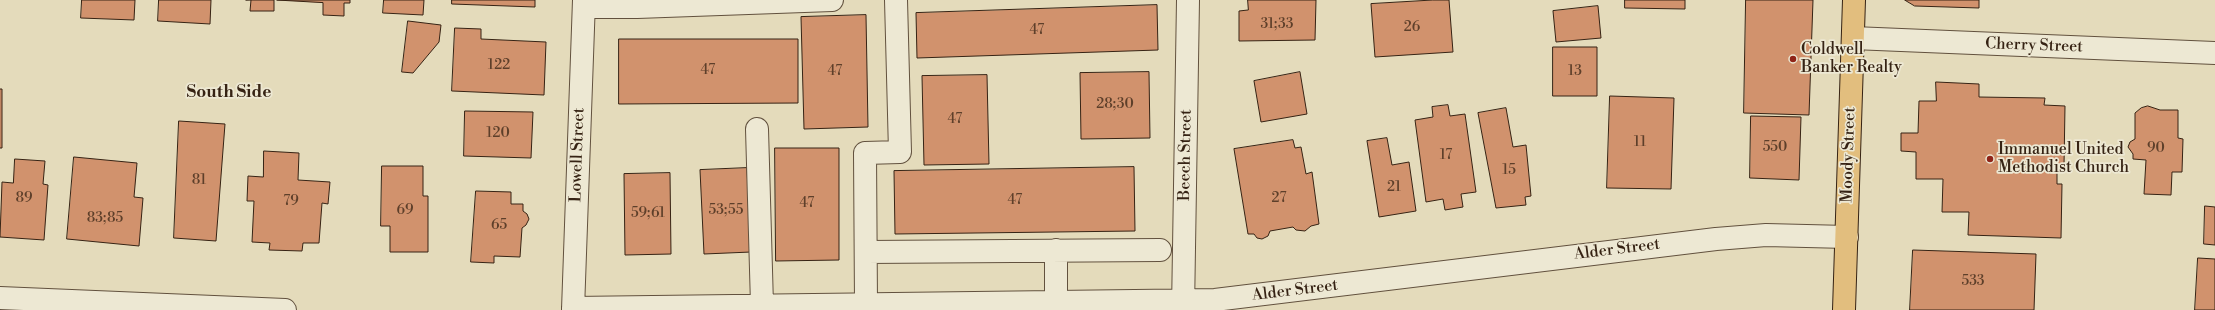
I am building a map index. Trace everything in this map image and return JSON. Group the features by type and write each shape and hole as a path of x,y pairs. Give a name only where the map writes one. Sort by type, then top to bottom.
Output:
{"main road":[{"name":"Moody Street","path":"1844,310 1854,0"}],"street":[{"path":"584,3 637,7 832,0"},
{"path":"866,304 865,153 900,152 896,0"},
{"name":"Beech Street","path":"1183,305 1188,0"},
{"name":"Lowell Street","path":"573,309 584,3"},
{"name":"Cherry Street","path":"1853,38 2215,53"},
{"path":"757,129 762,305"},
{"name":"Alder Street","path":"573,309 762,305 839,307 866,304 1056,301 1183,305 1716,239 1766,235 1847,237"},
{"path":"1056,250 1056,301"},
{"path":"866,252 1160,250"},
{"path":"0,298 285,310"}],"building":[{"path":"82,0 135,0 134,20 81,18"},
{"path":"159,0 211,0 210,24 158,21"},
{"path":"251,0 274,0 274,11 250,11"},
{"path":"277,0 350,0 350,3 344,3 344,16 323,15 323,3"},
{"path":"384,0 424,0 423,15 383,13"},
{"path":"452,0 535,0 535,7 452,4"},
{"path":"1248,0 1316,0 1315,40 1239,41 1239,11 1248,10"},
{"path":"1449,0 1453,52 1375,57 1371,4"},
{"path":"1625,0 1685,0 1685,9 1625,8"},
{"path":"1746,0 1813,0 1809,115 1744,113"},
{"path":"1905,0 1979,0 1979,8 1915,6"},
{"path":"1157,5 1158,50 917,58 916,13"},
{"path":"1598,6 1601,38 1556,42 1553,11"},
{"path":"866,15 868,127 804,129 801,17"},
{"path":"408,21 441,25 439,42 413,73 402,72"},
{"path":"455,28 481,29 481,39 546,42 544,95 452,91"},
{"path":"619,39 798,39 798,103 619,104"},
{"path":"1553,47 1597,47 1597,96 1553,96"},
{"path":"1149,72 1150,138 1081,139 1080,73"},
{"path":"1300,72 1307,114 1261,122 1254,81"},
{"path":"987,75 989,164 924,165 922,76"},
{"name":"Immanuel United Methodist Church","path":"1936,82 1979,84 1979,97 2045,98 2044,105 2065,106 2064,166 2057,166 2057,184 2062,184 2061,238 1968,235 1969,212 1942,212 1943,179 1916,179 1916,152 1901,151 1901,133 1918,133 1919,101 1936,101"},
{"path":"0,89 2,89 2,148 0,148"},
{"path":"1610,96 1674,98 1671,189 1607,188"},
{"path":"1448,105 1450,116 1465,114 1476,192 1461,194 1463,207 1445,210 1443,199 1426,202 1415,120 1433,117 1432,107"},
{"path":"2148,106 2160,110 2178,110 2178,138 2183,139 2182,172 2172,172 2171,195 2144,194 2146,160 2133,159 2133,154 2128,147 2130,142 2135,139 2135,113 2141,108"},
{"path":"1506,108 1513,147 1526,145 1531,196 1525,197 1526,205 1496,208 1478,113"},
{"path":"465,111 533,112 531,158 464,156"},
{"path":"1751,116 1801,117 1799,180 1750,178"},
{"path":"179,121 225,124 216,241 174,238"},
{"path":"1387,138 1392,165 1409,162 1416,211 1379,217 1367,141"},
{"path":"1293,140 1295,148 1301,147 1306,174 1312,172 1319,224 1311,226 1305,231 1296,230 1293,227 1270,231 1268,236 1262,239 1257,238 1254,234 1248,234 1234,149"},
{"path":"775,148 839,148 839,260 776,261"},
{"path":"264,151 299,153 298,180 330,182 328,204 322,203 319,243 303,243 302,251 269,250 270,243 252,242 254,201 247,201 248,176 263,177"},
{"path":"74,157 137,163 134,197 143,198 139,246 67,239"},
{"path":"15,159 45,161 43,184 48,185 44,240 0,237 2,182 13,183"},
{"path":"382,166 423,166 423,196 428,196 428,252 390,252 390,226 381,226"},
{"path":"1134,167 1135,231 895,234 894,171"},
{"path":"747,168 751,252 704,254 700,170"},
{"path":"670,173 671,254 625,255 624,174"},
{"path":"476,191 511,192 511,204 523,204 523,211 527,214 529,219 526,225 522,228 520,257 494,256 494,263 471,262"},
{"path":"2205,206 2215,207 2215,245 2204,244"},
{"path":"1913,250 2036,254 2034,310 1910,310"},
{"path":"2198,258 2215,259 2215,310 2195,310"}],"place":[{"name":"Coldwell Banker Realty","path":"1793,59"},
{"name":"Immanuel United Methodist Church","path":"1990,159"}],"district":[{"name":"South Side","path":"229,93"}]}
